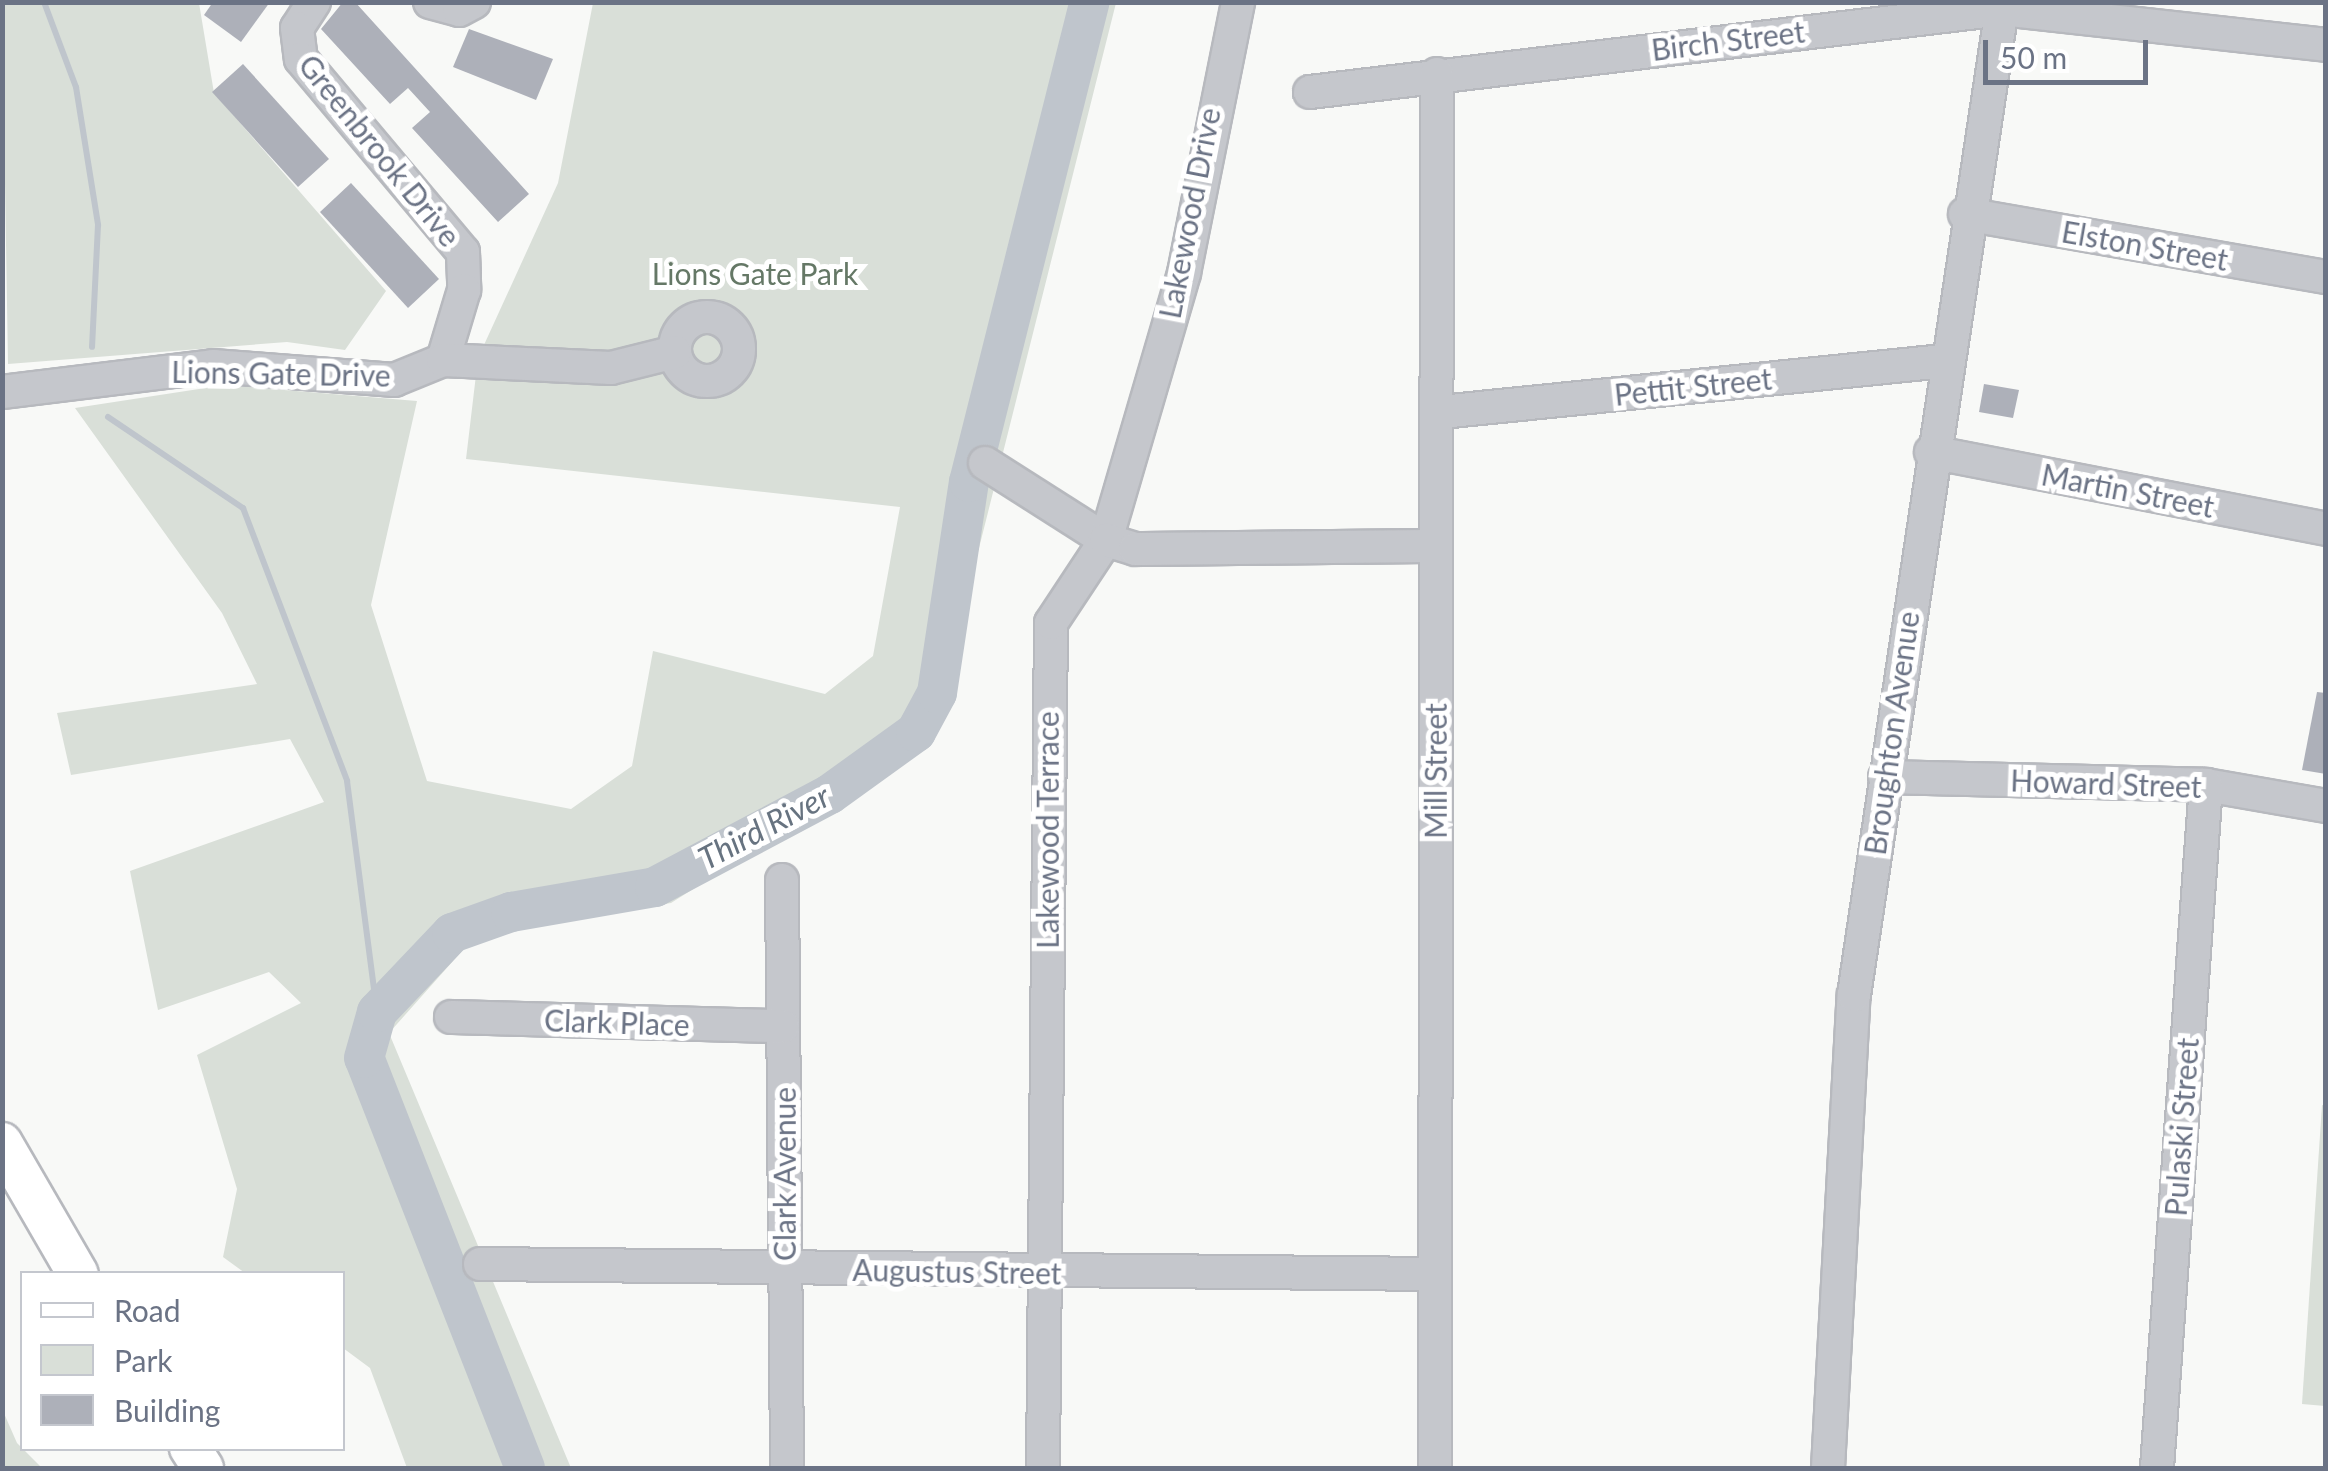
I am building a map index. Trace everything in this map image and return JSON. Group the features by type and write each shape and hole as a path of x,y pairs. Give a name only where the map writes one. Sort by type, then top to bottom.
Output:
{"main road":[{"path":"2,1143 76,1271"}],"street":[{"name":"Greenbrook Drive","path":"314,2 296,36 302,59 463,252 464,290 443,360"},
{"path":"430,2 459,10 474,2"},
{"name":"Lakewood Drive","path":"1106,540 1184,273 1238,2"},
{"name":"Birch Street","path":"1310,92 2002,6 2326,45"},
{"name":"Broughton Avenue","path":"1828,1468 1854,995 1944,361 2002,6"},
{"name":"Mill Street","path":"1435,1468 1436,546 1441,412 1437,74"},
{"name":"Elston Street","path":"1966,214 2326,277"},
{"name":"Lions Gate Drive","path":"2,392 213,366 394,380 443,360 611,368 675,352"},
{"name":"Pettit Street","path":"1441,412 1944,361"},
{"name":"Martin Street","path":"1932,452 2326,529"},
{"path":"985,463 1106,540 1135,549 1436,546"},
{"name":"Lakewood Terrace","path":"1042,1468 1050,623 1106,540"},
{"name":"Howard Street","path":"1885,777 2206,785 2326,806"},
{"name":"Pulaski Street","path":"2157,1468 2206,785"},
{"name":"Clark Avenue","path":"782,880 786,1468"},
{"name":"Clark Place","path":"451,1018 783,1026"},
{"name":"Augustus Street","path":"480,1264 1045,1274 1434,1274"}],"green space":[{"path":"2,3 199,3 214,93 386,291 345,350 287,342 8,364"},
{"name":"Lions Gate Park","path":"593,3 1116,3 931,739 671,903 477,934 389,1033 571,1468 407,1468 370,1368 345,1349 345,1271 242,1271 223,1257 237,1189 197,1055 301,1003 269,972 158,1010 130,871 324,802 290,739 71,775 57,713 257,684 222,613 75,408 225,385 417,401 371,605 427,781 571,809 632,766 653,651 825,694 873,656 900,507 466,459 478,358 558,183"},
{"path":"2322,1105 2326,1106 2325,1406 2302,1404"},
{"path":"3,1411 20,1451 25,1451 42,1468 3,1468"}],"building":[{"path":"213,2 270,2 241,42 204,15"},
{"path":"343,2 355,2 529,194 498,222 412,128 430,112 408,88 390,104 321,29"},
{"path":"469,29 553,59 536,100 453,67"},
{"path":"243,64 329,159 298,187 212,92"},
{"path":"351,183 439,279 408,308 320,212"},
{"path":"1984,384 2019,390 2013,418 1979,412"},
{"path":"2317,692 2326,693 2326,774 2302,770"}],"waterway":[{"path":"44,2 76,87 98,225 92,347"},
{"name":"Third River","path":"525,1468 364,1058 377,1012 452,933 511,912 655,887 830,794 916,732 937,693 969,482 1090,2"},
{"path":"108,417 243,508 347,781 377,1012"}]}
